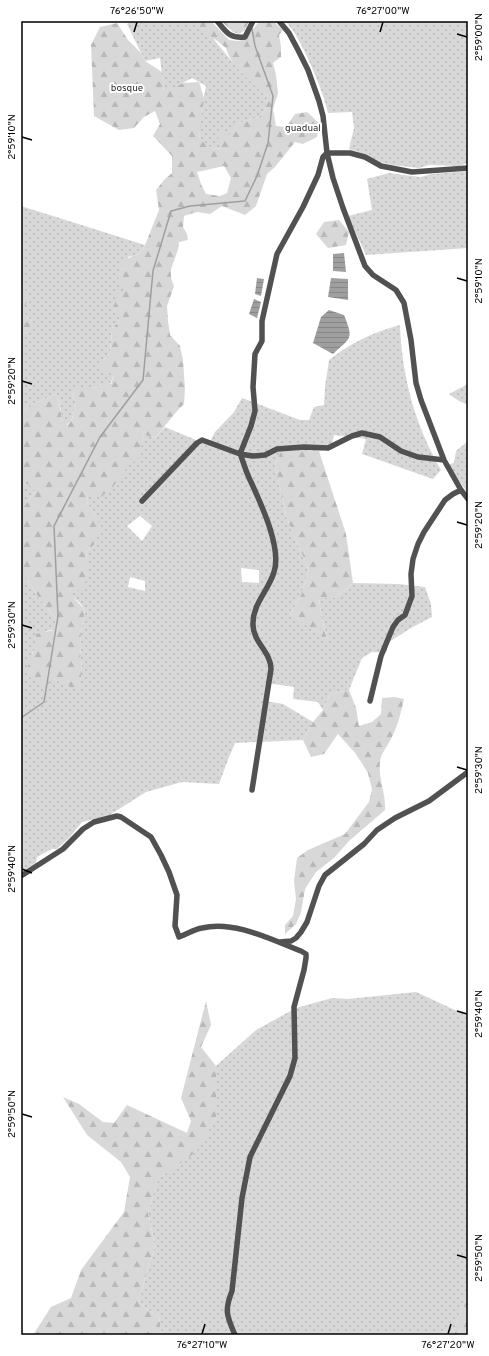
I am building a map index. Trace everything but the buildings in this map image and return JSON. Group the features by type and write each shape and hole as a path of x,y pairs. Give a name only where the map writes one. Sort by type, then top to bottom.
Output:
{"street":[{"path":"217,21 228,34 238,38 245,37 253,21"},
{"path":"279,21 289,33 298,50 308,70 319,101 323,116 327,153 333,178 365,266 373,275 396,290 404,303 412,340 416,383 433,435 444,460 461,490 468,499"},
{"path":"252,790 271,669 270,659 257,641 252,623 258,602 274,572 276,561 272,532 240,454 255,411 253,387 255,354 262,341 262,321 277,254 304,207 318,175 323,157 327,153 350,153 365,157 381,166 412,172 468,168"},
{"path":"142,500 197,443 202,440 240,454 253,456 265,455 277,449 304,447 328,448 352,436 362,433 380,437 400,451 418,457 444,460"},
{"path":"370,701 381,656 393,627 398,620 405,615 412,596 411,574 413,559 418,544 445,500 461,490"},
{"path":"280,942 291,941 301,932 307,922 312,904 324,877 364,844 377,830 395,818 428,801 468,772"},
{"path":"21,876 63,849 87,826 94,822 117,816 121,817 151,838 169,872 177,895 175,926 179,938 202,928 221,926 249,931 280,942 306,954 294,1007 296,1055 290,1076 250,1157 242,1198 232,1291 227,1304 227,1316 235,1335"}],"green space":[{"path":"131,21 194,21 209,30 215,41 240,71 268,98 265,110 259,117 239,123 229,136 223,149 211,148 199,140 201,111 206,86 192,78 164,93 160,58 145,61 127,24"},
{"path":"192,21 212,22 229,40 238,41 246,39 260,21 273,21 283,30 279,35 281,57 273,63 278,93 273,109 276,126 286,127 295,114 307,112 320,124 317,137 303,144 295,142 275,167 267,174 256,206 245,215 222,206 210,214 197,212 184,216 183,227 187,234 188,240 179,242 171,269 174,286 167,306 170,335 180,346 183,360 185,389 184,404 155,438 144,435 138,460 131,463 112,488 101,497 88,495 87,503 96,515 100,527 96,543 86,552 88,576 86,581 80,590 73,592 73,597 85,610 80,647 82,673 78,690 53,679 46,686 27,676 29,660 37,647 36,634 58,629 54,616 39,598 26,577 23,580 21,579 21,511 35,491 32,486 21,482 21,412 33,404 56,394 62,419 66,427 72,419 76,404 72,394 77,388 93,389 102,384 111,384 114,375 99,368 103,360 110,353 112,330 119,320 120,313 114,307 117,294 127,289 118,278 119,273 122,264 130,257 140,254 145,245 159,210 156,190 172,173 172,156 153,136 160,124 155,111 144,117 134,128 119,130 94,116 91,45 100,27 117,23 128,40 141,53 145,61 162,72 164,92 183,83 199,82 204,98 199,139 211,148 223,149 218,138 221,130 229,135 239,123 259,117 265,110 268,98 250,82 232,62 226,48","holes":["224,166 231,178 227,193 220,196 206,194 197,172"]},
{"path":"221,21 249,21 245,30 239,34 233,32"},
{"path":"285,21 468,21 468,163 459,166 429,165 419,168 392,165 379,162 372,159 368,155 349,149 354,128 352,112 328,113 322,92 311,64 291,28"},
{"path":"468,171 468,248 366,255 348,216 372,210 367,179 389,173 420,177 432,174"},
{"path":"21,206 145,245 140,254 128,257 127,289 119,320 112,330 110,353 103,360 114,375 110,384 102,384 93,389 77,389 72,394 76,404 72,419 65,427 56,394 33,404 21,412 21,331 26,333 33,322 21,311 21,308 25,306 25,288 21,286"},
{"path":"339,220 349,232 346,245 328,248 316,234 324,222"},
{"path":"21,286 25,288 29,298 25,306 21,308"},
{"path":"21,311 33,322 33,329 26,333 21,331"},
{"path":"400,325 401,344 407,382 417,418 441,470 433,479 362,454 366,439 334,435 331,449 328,448 319,451 281,451 275,465 287,519 309,570 301,595 290,614 327,639 319,598 335,598 353,583 399,584 425,587 431,604 432,617 389,642 386,653 372,652 362,658 349,690 330,694 323,710 318,702 293,699 294,687 266,683 265,701 283,704 313,722 303,740 235,743 219,784 182,782 146,792 108,816 82,822 70,837 57,849 52,849 37,857 36,863 21,872 21,579 23,580 26,577 39,598 54,616 58,629 46,631 32,653 53,679 78,689 82,673 80,646 85,610 73,597 73,592 87,558 86,552 96,543 96,515 87,503 88,495 123,471 135,456 144,435 155,438 165,427 208,445 215,432 234,412 242,398 300,420 309,420 314,407 324,405 329,360 354,343","holes":["140,516 152,526 142,541 127,526","241,568 259,570 259,583 242,582","130,577 145,581 145,591 128,587"]},
{"path":"468,384 468,405 449,394"},
{"path":"468,441 468,493 447,465 454,463 456,451"},
{"path":"281,451 319,451 346,534 353,583 335,598 319,598 327,640 290,614 301,595 309,570 287,519 275,465"},
{"path":"21,482 32,486 35,491 21,511"},
{"path":"349,690 356,708 359,726 372,722 381,714 382,698 394,697 404,699 396,728 380,759 380,774 385,810 349,841 334,858 316,872 305,889 301,912 296,924 285,934 285,925 293,916 296,899 294,881 297,858 308,850 345,834 369,802 372,789 368,773 356,754 338,734 324,754 311,757 303,740 313,722 323,710 330,694"},
{"path":"416,992 468,1016 468,1292 452,1335 162,1335 159,1317 138,1303 155,1246 148,1212 158,1179 196,1151 216,1118 216,1066 256,1030 296,1008 332,998 348,999"},
{"path":"206,1001 211,1025 201,1047 216,1066 216,1118 196,1152 158,1179 148,1212 155,1246 138,1303 159,1317 162,1335 33,1335 51,1307 71,1298 81,1270 124,1212 130,1177 121,1162 87,1135 63,1097 79,1104 103,1122 114,1123 127,1105 187,1133 191,1121 181,1098"},
{"path":"468,1292 468,1335 452,1335"}],"shaded area":[{"path":"344,253 346,272 333,271 333,254"},
{"path":"257,278 264,279 261,296 255,294"},
{"path":"331,278 348,279 348,300 328,297"},
{"path":"254,299 261,302 257,318 249,314"},
{"path":"329,310 344,315 350,334 347,341 333,354 313,343 321,317"}],"waterway":[{"path":"21,718 44,702 58,616 54,526 100,437 143,380 153,271 171,211 190,206 245,201 257,176 268,143 273,96 255,46 252,29"}],"park label":[{"name":"bosque","path":"127,88"},
{"name":"guadual","path":"303,128"}]}
